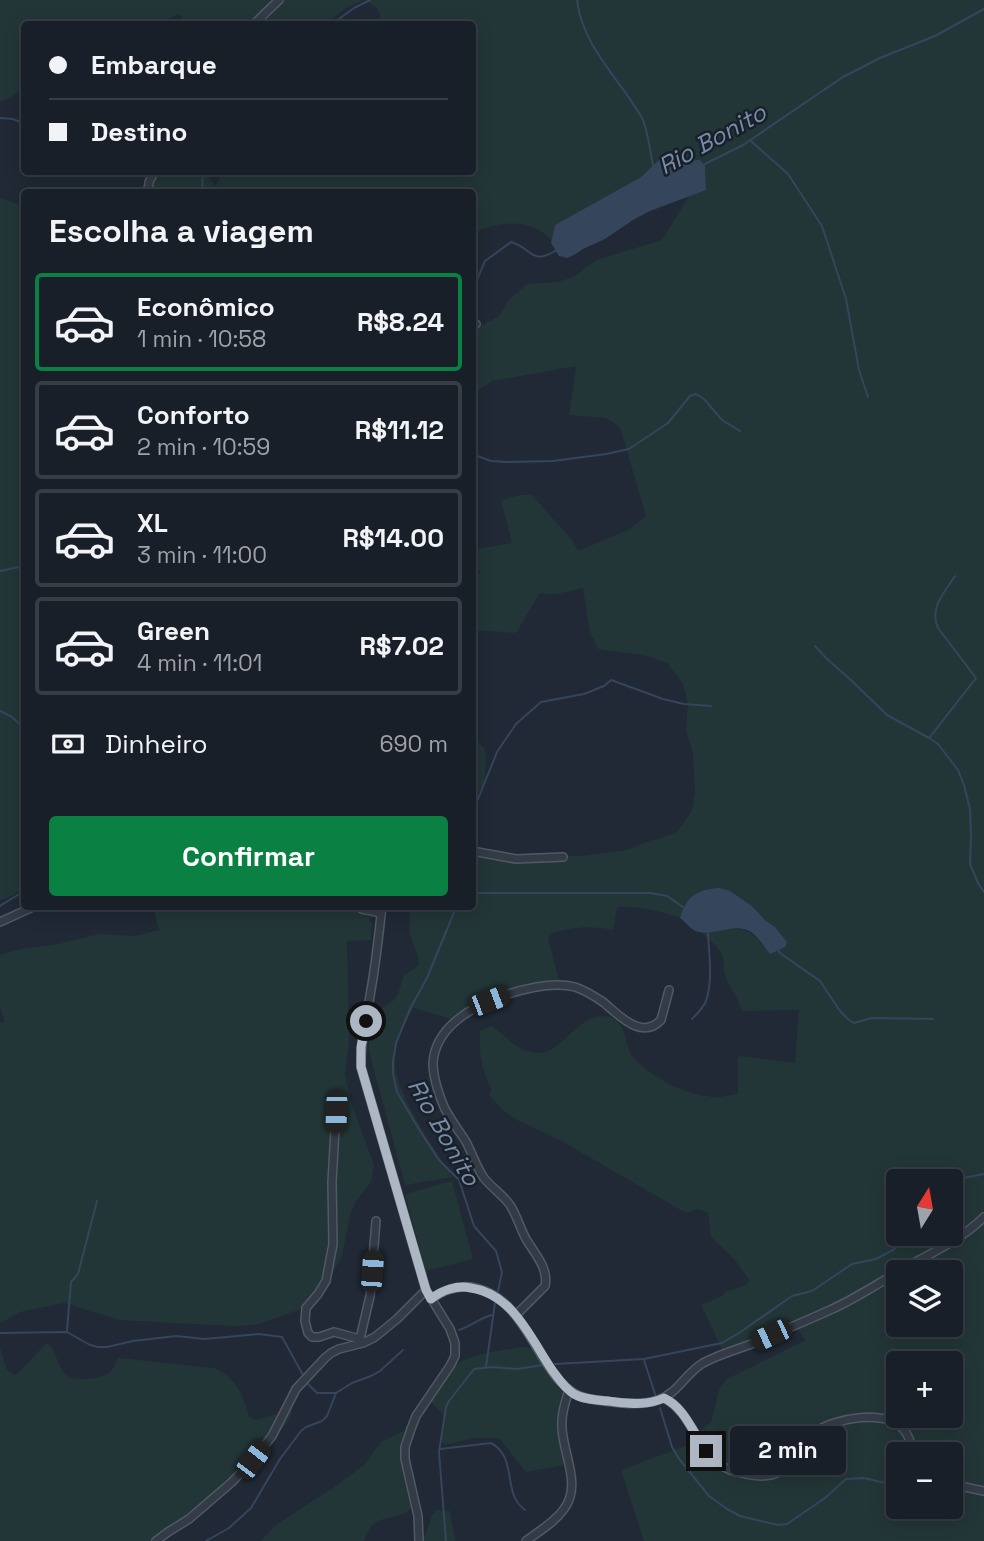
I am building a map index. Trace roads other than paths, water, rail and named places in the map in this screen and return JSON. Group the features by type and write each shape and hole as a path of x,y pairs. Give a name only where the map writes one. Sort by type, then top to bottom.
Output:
{"street":[{"path":"257,21 279,0"},
{"path":"476,852 516,859 563,857"},
{"path":"0,922 26,910"},
{"path":"381,910 376,962 361,1047 361,1067 426,1290 454,1336 456,1349 445,1376 416,1416 405,1447 405,1459 418,1516 419,1541"},
{"path":"516,1315 545,1286 544,1270 511,1208 481,1173 445,1109 433,1067 438,1046 446,1031 461,1016 489,1001 523,990 554,985 574,987 592,994 624,1021 644,1027 658,1024 661,1020 669,990"},
{"path":"336,1112 330,1266 324,1287 304,1314 308,1333 312,1337 334,1332 361,1341"},
{"path":"431,1299 456,1288 475,1288 500,1299 516,1315 559,1379 574,1394 589,1399 643,1404 664,1398 700,1365 852,1299 960,1236 984,1217"},
{"path":"361,1341 370,1296 376,1221"},
{"path":"156,1541 189,1519 253,1460 272,1436 296,1389 325,1358 339,1349 375,1337 397,1320 426,1290"},
{"path":"526,1541 558,1516 570,1497 572,1480 561,1425 569,1390"},
{"path":"664,1398 681,1412 706,1451 720,1465 734,1472 772,1475 785,1467 815,1432 824,1426 854,1418 892,1421 899,1425 911,1442"},
{"path":"963,1487 984,1491"}],"water":[{"path":"660,159 700,160 705,166 706,190 650,211 574,255 567,258 559,256 551,243 555,225 641,177"},
{"path":"720,888 730,891 752,906 775,927 787,942 785,947 770,954 757,937 747,930 733,928 698,932 680,918 689,899 694,895"}],"waterway":[{"path":"336,21 370,0"},
{"path":"577,0 580,17 594,47 642,118 653,165"},
{"name":"Rio Bonito","path":"703,165 743,145 843,77 880,58 935,36 984,9"},
{"path":"0,118 21,123"},
{"path":"751,141 788,174 822,226 846,299 859,370 868,397"},
{"path":"202,189 203,175"},
{"name":"Rio Bonito","path":"476,282 485,261 511,242 537,256 548,255 557,250"},
{"path":"476,455 491,461 553,461 629,449 668,423 690,396 696,394 704,399 722,420 740,431"},
{"path":"0,571 21,567"},
{"path":"930,737 976,678 938,628 936,621 939,601 955,576"},
{"path":"815,646 887,715 938,744 958,770 970,809 970,864 984,892"},
{"path":"476,804 497,752 516,724 541,702 584,694 604,686 611,680 663,699 711,706"},
{"path":"0,711 21,725"},
{"path":"0,906 21,893"},
{"path":"476,893 650,893 667,896 683,907"},
{"name":"Rio Bonito","path":"455,910 396,1043 393,1074 397,1092 420,1131 439,1160 459,1180 474,1226 496,1251 502,1272 498,1291"},
{"path":"692,1019 703,1006 708,993 708,933"},
{"path":"777,949 820,981 840,1011 854,1023 872,1018 933,1019"},
{"path":"963,1178 984,1174"},
{"path":"67,1331 71,1282 78,1274 97,1201"},
{"path":"555,1364 644,1359 722,1343 792,1296 812,1291 852,1264 876,1259 897,1246"},
{"name":"Rio Bonito","path":"486,1367 495,1303"},
{"path":"459,1330 492,1315"},
{"path":"0,1333 67,1332 98,1347 176,1336 205,1339 259,1334 282,1337 303,1375"},
{"path":"307,1383 317,1393 336,1393 380,1371 403,1350"},
{"path":"644,1360 656,1397"},
{"name":"Rio Bonito","path":"446,1541 439,1452 449,1401 474,1369 517,1369 543,1365"},
{"path":"206,1541 229,1528 251,1508 280,1459 301,1431 327,1416 336,1393"},
{"path":"660,1408 672,1447 680,1460 709,1496 740,1516 778,1525 787,1524 825,1498 846,1479 864,1478 886,1483"},
{"path":"440,1449 491,1443 498,1448 506,1460 514,1496 525,1510"}]}
